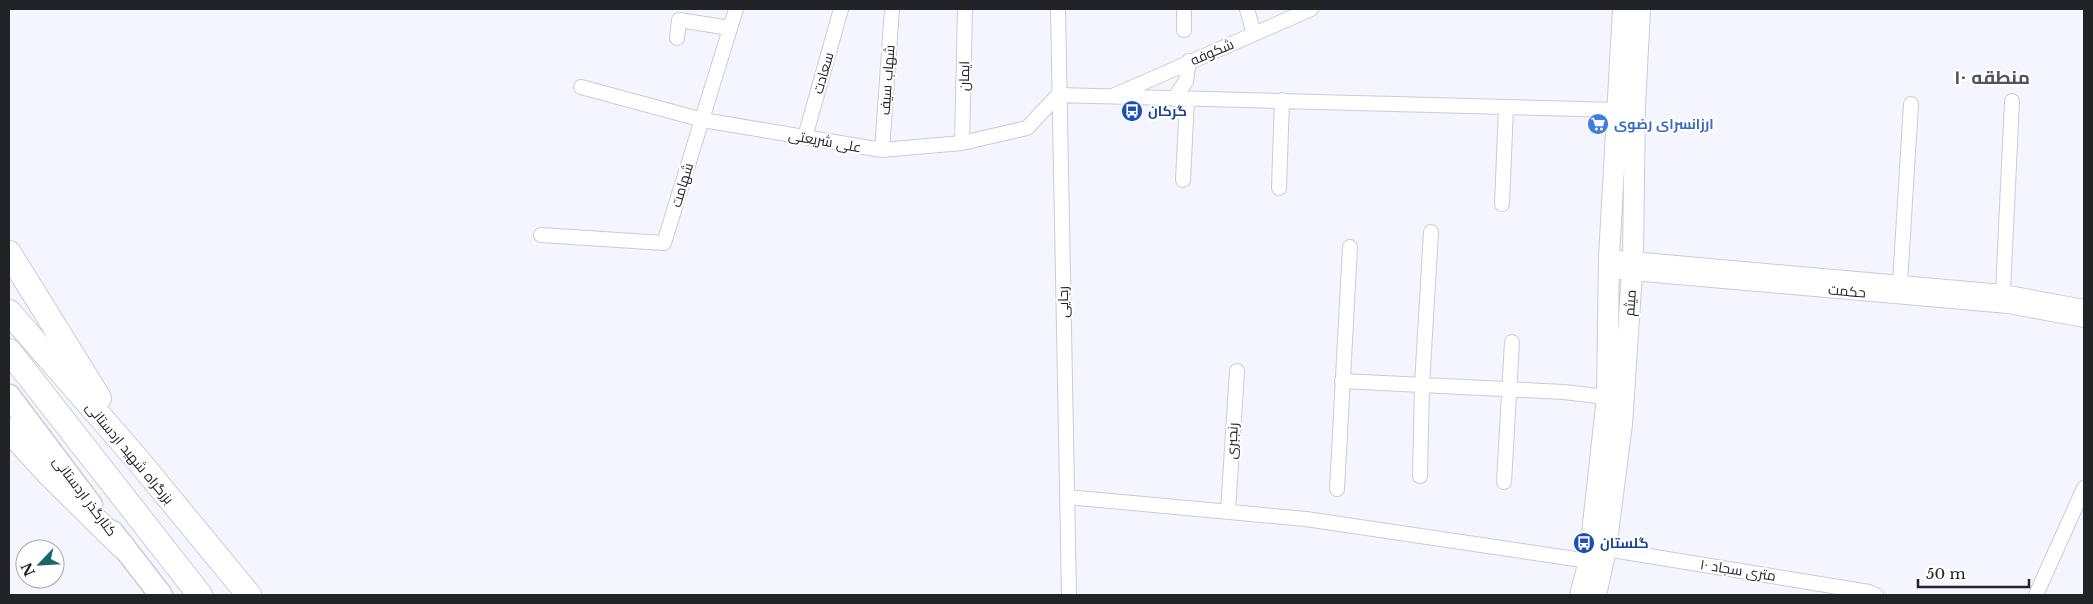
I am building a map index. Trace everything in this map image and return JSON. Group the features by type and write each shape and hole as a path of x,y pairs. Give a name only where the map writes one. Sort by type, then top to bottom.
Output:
{"highway":[{"path":"9,253 137,459"},
{"name":"بزرگراه شهید اردستانی","path":"9,312 137,459 249,594"},
{"path":"9,351 200,595"},
{"path":"9,430 48,473 123,547"}],"main road":[{"name":"میثم","path":"1580,595 1589,561 1607,397 1609,264 1623,9"},
{"name":"میثم","path":"1596,595 1606,549 1622,424 1632,265 1635,106 1640,9"},
{"name":"کنارگذر اردستانی","path":"9,396 161,595"}],"street":[{"name":"شهامت","path":"541,235 664,242 736,9"},
{"name":"سعادت","path":"806,137 841,9"},
{"name":"شهاب سیف","path":"882,150 892,9"},
{"name":"ایمان","path":"962,143 965,9"},
{"name":"رجایی","path":"1058,9 1058,95 1069,595"},
{"path":"1184,9 1184,30"},
{"path":"1247,9 1254,34"},
{"name":"شکوفه","path":"1114,96 1189,61 1311,9"},
{"path":"677,38 679,14 730,28"},
{"path":"1183,180 1180,99 1186,81 1189,61"},
{"name":"علی شریعتی","path":"581,88 703,120 882,150 962,143 1027,128 1058,95"},
{"path":"1058,95 1617,110"},
{"path":"1279,188 1282,100"},
{"path":"2003,292 2012,101"},
{"path":"1900,283 1911,104"},
{"path":"1502,204 1506,107"},
{"path":"1420,476 1422,385 1431,232"},
{"path":"1337,489 1350,246"},
{"name":"حکمت","path":"1609,264 1900,283 2003,292 2084,307"},
{"name":"حکمت","path":"1632,265 2008,306 2084,320"},
{"path":"1504,482 1512,342"},
{"name":"رنجبری","path":"1228,511 1236,371"},
{"path":"1342,381 1509,389 1607,397"},
{"path":"2036,595 2084,488"},
{"path":"1067,497 1306,519 1589,561"},
{"name":"۱۰ متری سجاد","path":"1606,549 1871,594"}],"place":[{"name":"گرکان","path":"1132,111"},
{"name":"ارزانسرای رضوی","path":"1598,124"},
{"name":"گلستان","path":"1584,543"}],"district":[{"name":"منطقه ۱۰","path":"1992,77"}]}
